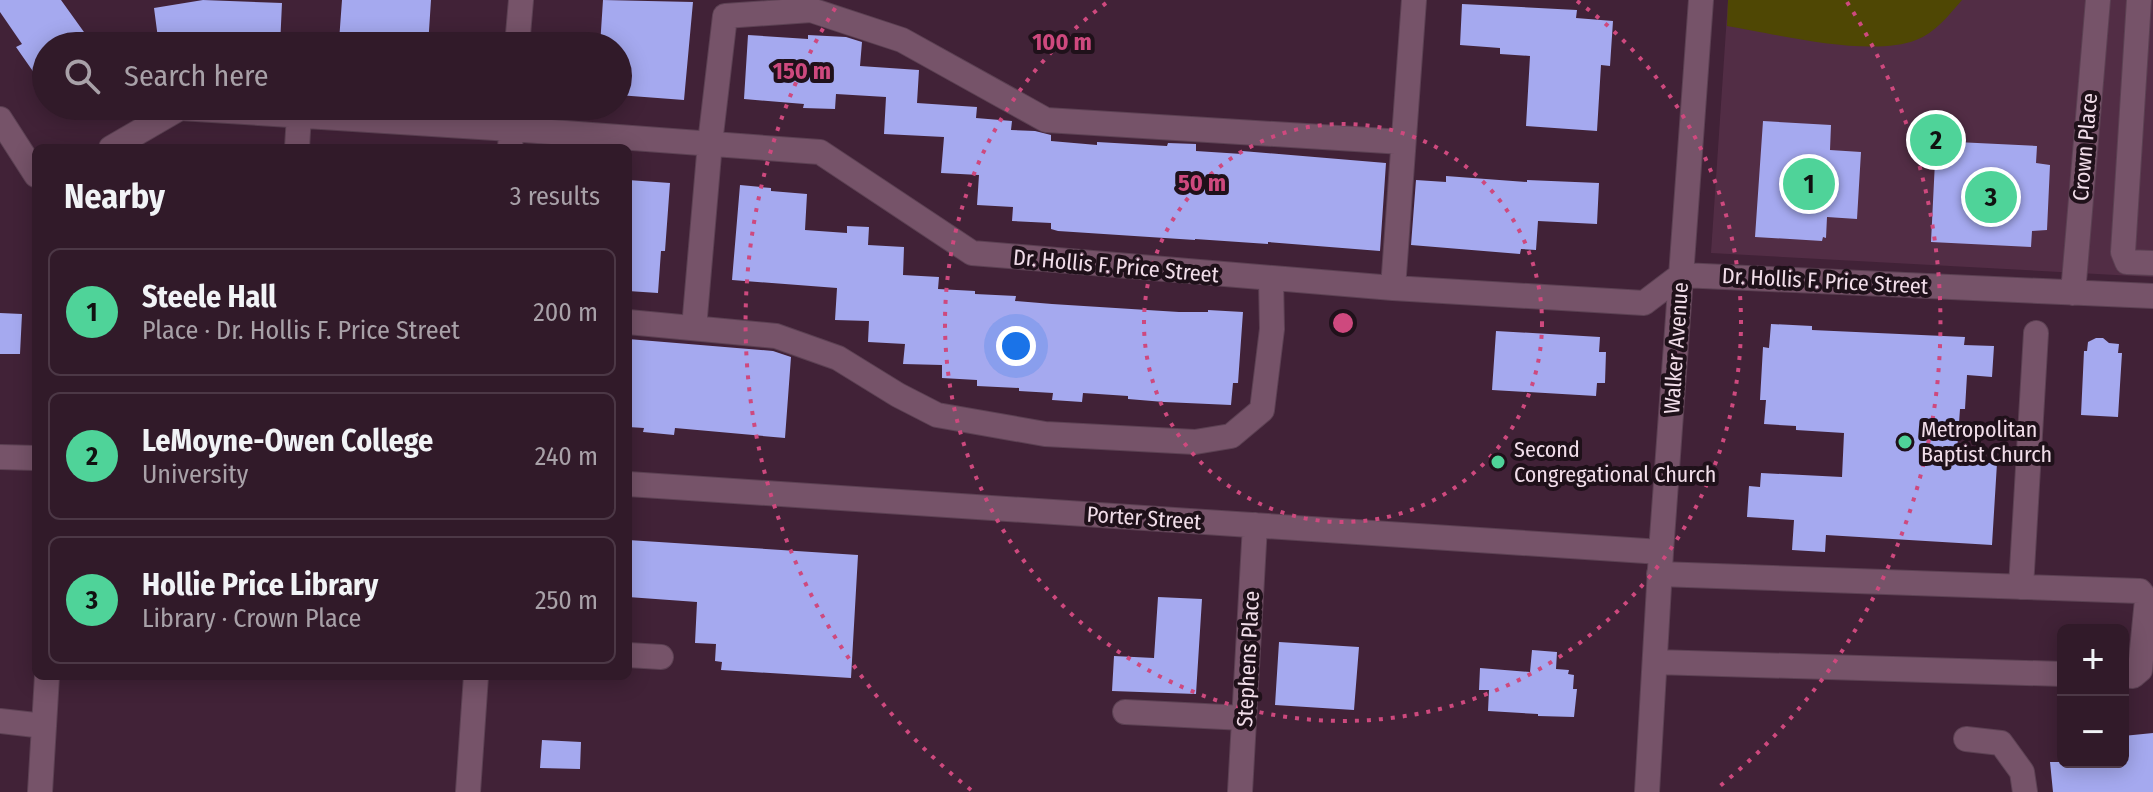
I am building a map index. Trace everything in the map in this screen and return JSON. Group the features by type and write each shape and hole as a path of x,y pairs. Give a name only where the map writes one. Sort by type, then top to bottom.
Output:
{"street":[{"path":"518,32 521,0"},
{"path":"1393,288 1414,0"},
{"name":"Walker Avenue","path":"1647,792 1660,563 1701,0"},
{"name":"Crown Place","path":"2073,293 2098,0"},
{"path":"2139,0 2123,252 2127,262 2153,263"},
{"path":"694,328 725,16 811,10 902,40 1046,120 1403,142"},
{"path":"0,119 32,169"},
{"name":"Dr. Hollis F. Price Street","path":"118,144 159,120"},
{"path":"297,144 299,120"},
{"name":"Dr. Hollis F. Price Street","path":"381,120 820,152 972,253 1271,279 1644,303 1681,275 2153,296"},
{"path":"632,322 776,336 838,358 937,415 1045,434 1195,442 1231,436 1262,410 1272,329 1271,279"},
{"path":"2021,587 2036,333"},
{"path":"0,457 32,458"},
{"name":"Porter Street","path":"632,484 1255,525 1660,563 2021,587 2140,591 2147,600 2140,670 2129,676"},
{"name":"Stephens Place","path":"1240,792 1255,525"},
{"path":"632,655 661,657"},
{"path":"1655,662 2057,674"},
{"path":"40,792 47,680"},
{"path":"468,792 476,680"},
{"path":"1125,712 1244,718"},
{"path":"0,721 44,726"},
{"path":"1966,739 2001,743 2022,772 2025,792"}],"shaded area":[{"path":"1728,0 2153,0 2153,277 1711,253"},
{"path":"1728,0 1962,0 1923,37 1897,45 1874,47 1823,43 1727,26"}],"building":[{"path":"0,0 61,0 84,32 32,32 32,70 16,47 22,44 0,12"},
{"path":"203,0 282,3 281,32 157,32 154,8"},
{"path":"342,0 431,0 429,32 340,32"},
{"path":"603,0 693,2 684,100 632,96 632,32 601,32"},
{"path":"1462,4 1577,10 1576,18 1613,21 1610,66 1601,65 1597,131 1526,126 1530,56 1500,54 1500,48 1460,45"},
{"path":"748,35 808,39 808,35 846,37 862,42 860,66 919,70 917,103 977,107 976,118 1012,121 1011,130 1051,135 1051,141 1097,145 1097,142 1167,146 1168,143 1196,144 1196,151 1242,154 1242,151 1386,163 1380,251 1058,231 1051,229 1051,223 1012,221 1013,207 977,205 979,175 941,173 944,137 884,134 886,97 836,94 835,109 803,108 804,104 744,99"},
{"path":"1763,121 1831,125 1830,150 1861,152 1857,219 1827,217 1826,238 1823,237 1822,241 1755,237"},
{"path":"1936,141 2037,146 2036,163 2050,165 2047,230 2032,231 2031,247 1931,242"},
{"path":"1446,176 1599,183 1597,224 1538,221 1536,250 1521,249 1520,254 1411,245 1416,180 1446,182"},
{"path":"632,180 670,183 665,251 661,251 658,293 632,291"},
{"path":"740,185 807,194 805,230 847,233 847,226 869,227 868,245 904,247 903,275 939,277 938,289 1016,296 1015,301 1052,304 1179,312 1243,312 1238,383 1233,383 1231,405 1164,402 1083,393 1082,402 1052,400 1053,393 977,386 977,380 942,378 942,365 903,364 905,344 868,342 869,321 835,320 837,288 732,280"},
{"path":"0,313 22,314 20,354 0,354"},
{"name":"Metropolitan Baptist Church","path":"1771,324 1812,326 1812,330 1965,337 1964,345 1994,346 1992,377 1967,375 1965,409 1960,409 1957,451 1984,453 1983,463 1997,463 1992,545 1826,535 1825,552 1792,550 1794,520 1747,517 1749,486 1760,487 1761,473 1842,477 1844,433 1764,424 1766,400 1760,400 1763,347 1769,348"},
{"path":"1496,331 1600,337 1599,352 1606,352 1605,383 1597,383 1596,396 1492,390"},
{"path":"2096,338 2119,344 2118,353 2122,353 2118,417 2081,415 2084,351 2087,351 2088,342"},
{"path":"632,339 773,351 791,357 785,438 675,428 674,435 643,432 644,428 632,427"},
{"path":"632,540 858,555 851,678 721,670 722,662 715,661 716,644 695,643 697,602 632,597"},
{"path":"1158,597 1202,599 1196,694 1112,691 1114,656 1154,658"},
{"path":"1279,642 1359,647 1354,710 1275,705"},
{"path":"1532,650 1557,652 1556,669 1569,670 1568,674 1574,675 1573,689 1577,689 1574,717 1488,711 1489,690 1479,690 1480,668 1530,672"},
{"path":"2153,733 2153,792 2053,792 2050,762 2057,762 2057,768 2129,768 2129,735"},
{"path":"542,740 581,742 580,769 540,768"}],"place":[{"name":"LeMoyne-Owen College","path":"1936,140"},
{"name":"Steele Hall","path":"1809,184"},
{"name":"Hollie Price Library","path":"1991,197"},
{"name":"Metropolitan Baptist Church","path":"1905,442"},
{"name":"Second Congregational Church","path":"1498,462"}]}
